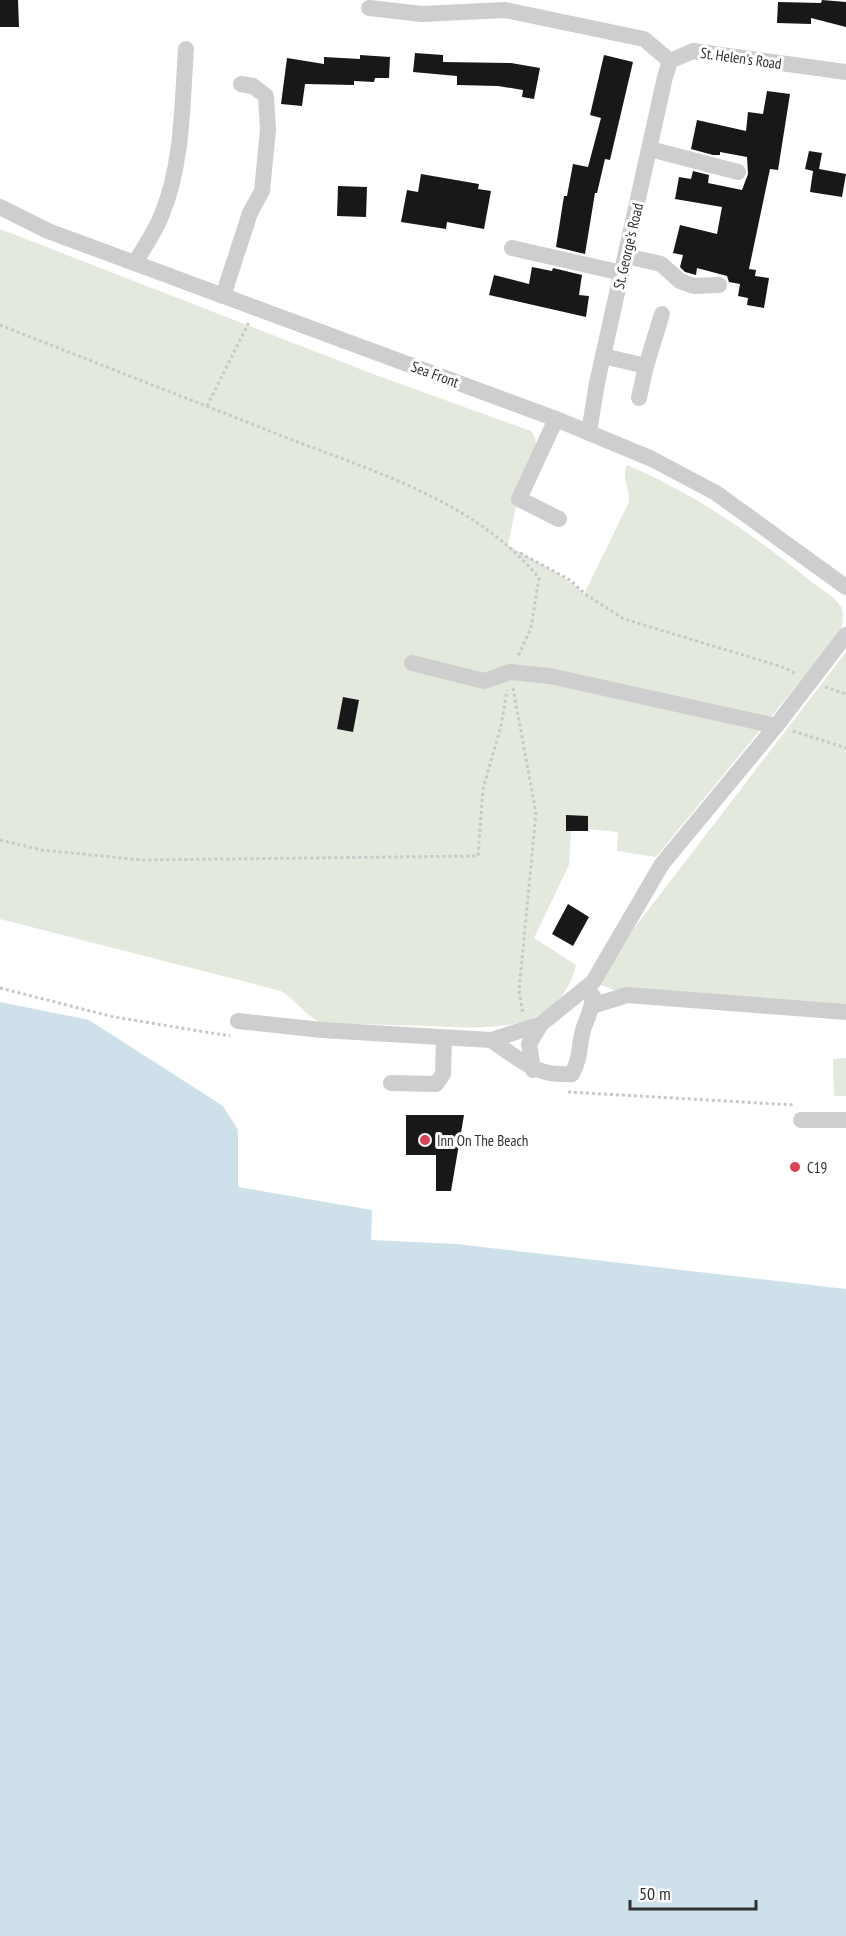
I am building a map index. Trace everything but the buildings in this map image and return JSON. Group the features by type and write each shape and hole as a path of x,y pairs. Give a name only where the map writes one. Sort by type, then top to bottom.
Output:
{"street":[{"path":"369,8 450,14 498,6 644,39 670,61"},
{"path":"135,263 162,216 171,187 177,161 186,49"},
{"name":"St. Helen's Road","path":"670,61 693,51 846,72"},
{"name":"St. George's Road","path":"589,432 603,356 670,61"},
{"path":"223,296 250,213 262,191 268,130 266,96 253,86 241,84"},
{"path":"650,149 738,172"},
{"name":"Sea Front","path":"0,207 48,231 556,419 652,459 716,494 843,585"},
{"path":"512,248 624,264 661,264 680,281 694,286 719,285"},
{"path":"639,398 662,314"},
{"path":"603,356 646,366"},
{"path":"556,419 519,498 559,519"},
{"path":"843,585 846,566"},
{"path":"239,1029 491,1040 534,1027 593,982 662,864 776,726 846,635"},
{"path":"412,663 484,681 510,672 561,678 776,726"},
{"path":"491,1040 533,1070 554,1076 572,1074 580,1057 583,1031 592,1006 593,982"},
{"path":"592,1006 627,995 846,1012"},
{"path":"533,1070 529,1044 534,1027"},
{"path":"391,1083 436,1084 443,1074 444,1038"},
{"path":"800,1113 846,1120"}],"path":[{"path":"207,406 257,308"},
{"path":"0,325 387,478 458,510 517,552 570,580 585,594 624,619 786,668 810,682"},
{"path":"0,840 42,850 142,860 478,856 483,789 501,726 510,672 531,628 539,578 517,552"},
{"path":"510,672 536,813 519,991 534,1027"},
{"path":"776,726 846,748"},
{"path":"0,988 114,1017 239,1029"},
{"path":"568,1092 800,1113"}],"shaded area":[{"path":"0,229 373,374 531,431 536,443 516,506 508,545 557,573 584,594 628,504 629,493 625,475 627,465 675,488 721,515 765,545 839,604 843,623 839,634 656,857 617,851 618,832 588,829 588,818 572,817 569,865 534,938 576,965 567,988 553,1005 536,1016 495,1027 321,1023 281,991 0,919"},
{"path":"846,652 846,1005 627,995 593,982"},
{"path":"846,1058 846,1096 834,1096 833,1059"}],"water":[{"path":"0,1002 89,1020 223,1106 238,1130 238,1187 372,1210 371,1240 457,1244 846,1289 846,1936 0,1936"}],"place":[{"name":"Inn On The Beach","path":"425,1140"},
{"name":"C19","path":"795,1167"}]}
